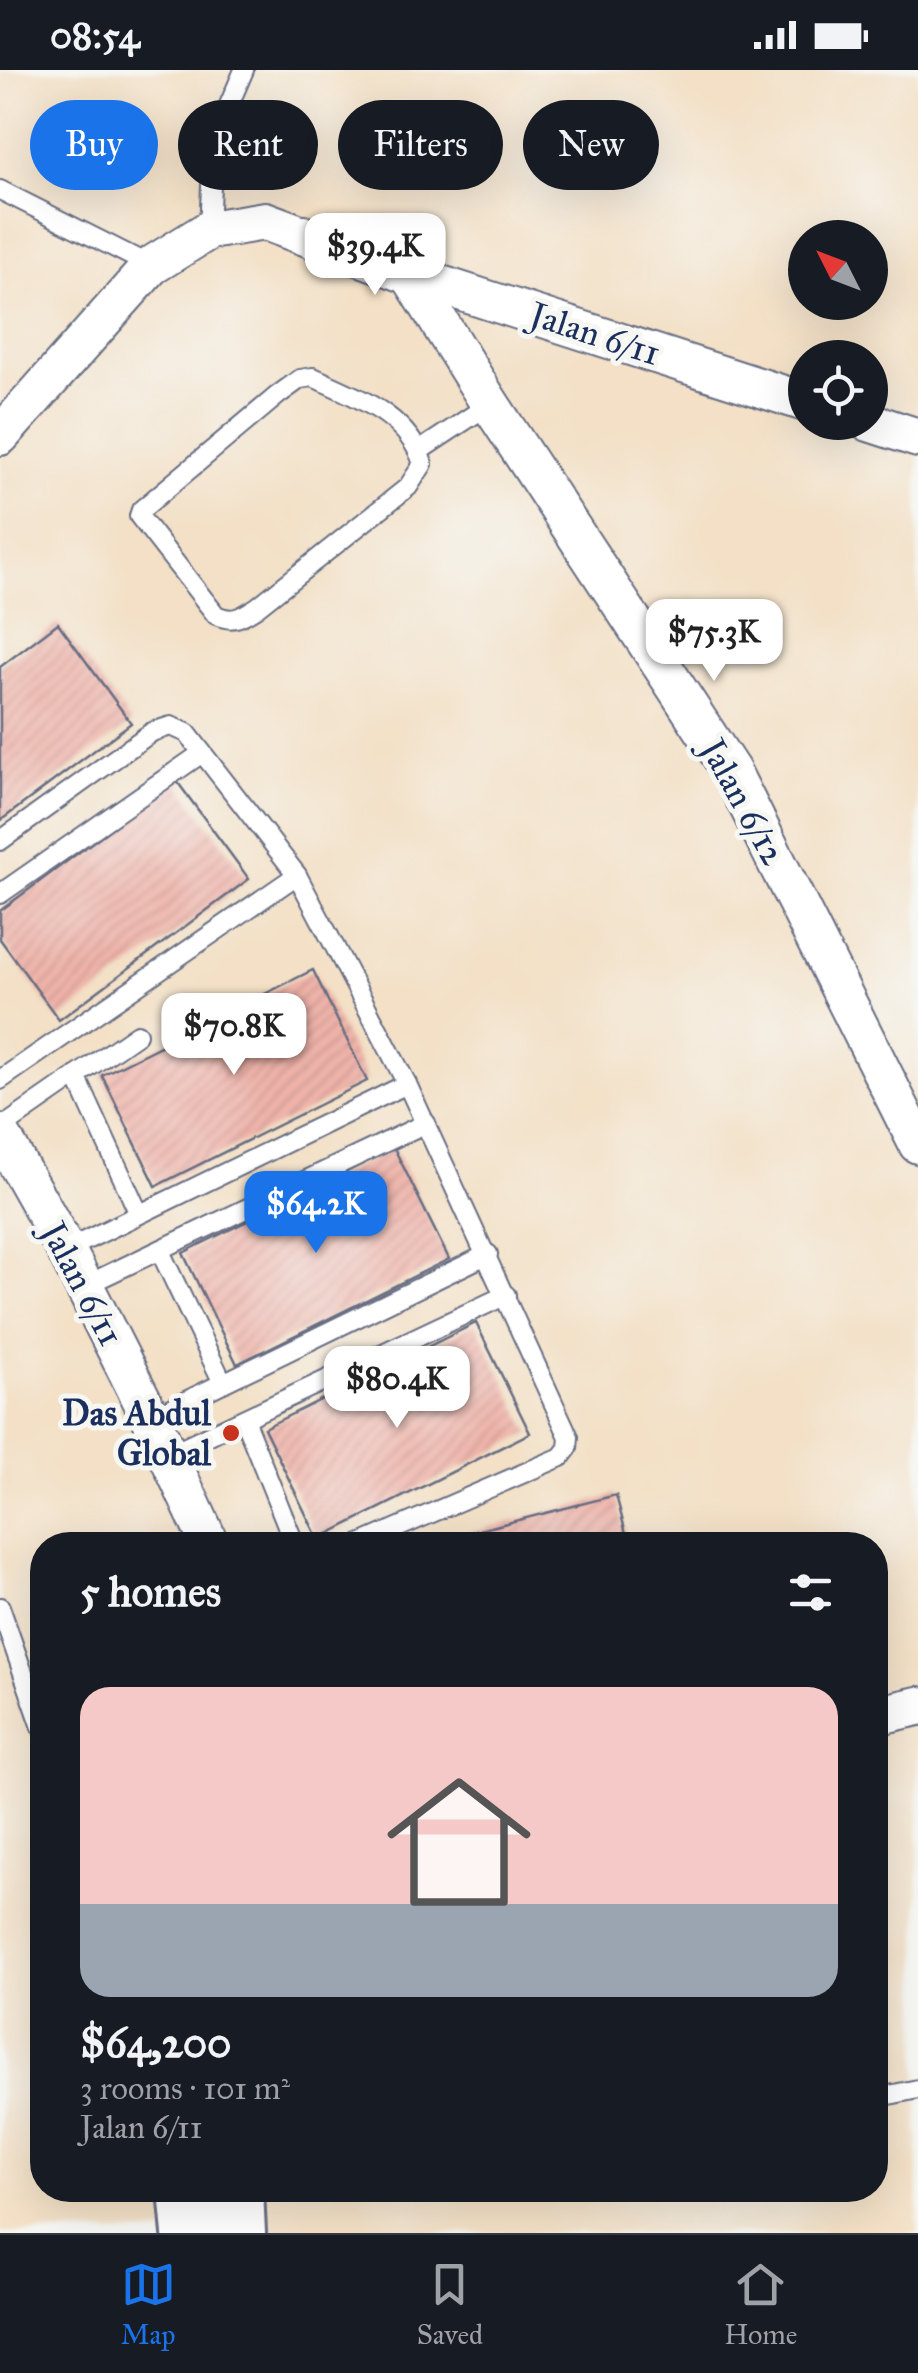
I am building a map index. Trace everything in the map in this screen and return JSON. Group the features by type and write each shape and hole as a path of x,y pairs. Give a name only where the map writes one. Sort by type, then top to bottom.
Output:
{"street":[{"name":"Jalan 6/11","path":"0,436 151,266 210,230 265,221 410,275 788,397"},
{"name":"Jalan 6/12","path":"410,275 730,771 918,1144"},
{"path":"888,428 918,438"},
{"name":"Jalan 6/11","path":"0,1131 152,1418 204,1532"},
{"path":"888,1713 918,1706"},
{"path":"186,2202 189,2233"},
{"path":"238,2202 239,2233"}],"lane":[{"path":"210,230 213,142 244,70"},
{"path":"0,190 151,266"},
{"path":"313,377 387,415 419,451 423,464 408,486 236,620 216,615 140,521 142,510 300,379 313,377"},
{"path":"419,451 490,404"},
{"path":"0,841 152,732 171,726 187,733 297,875 426,1123 570,1437 561,1457 388,1532"},
{"path":"0,894 202,752"},
{"path":"0,1080 297,875"},
{"path":"0,1131 136,1034"},
{"path":"76,1076 139,1214"},
{"path":"66,1250 407,1084"},
{"path":"84,1286 426,1123"},
{"path":"160,1251 222,1383"},
{"path":"152,1418 488,1254"},
{"path":"169,1454 506,1295"},
{"path":"244,1418 290,1532"},
{"path":"0,1607 30,1693"},
{"path":"888,2095 918,2089"}],"building":[{"path":"58,623 131,723 0,821 0,667"},
{"path":"176,780 249,879 59,1020 0,939 0,911"},
{"path":"313,970 367,1081 156,1186 102,1075"},
{"path":"394,1148 449,1259 237,1364 183,1253"},
{"path":"476,1323 530,1433 332,1532 315,1532 264,1428"},
{"path":"616,1495 626,1532 472,1532"}],"place":[{"name":"Das Abdul Global","path":"231,1433"}]}
